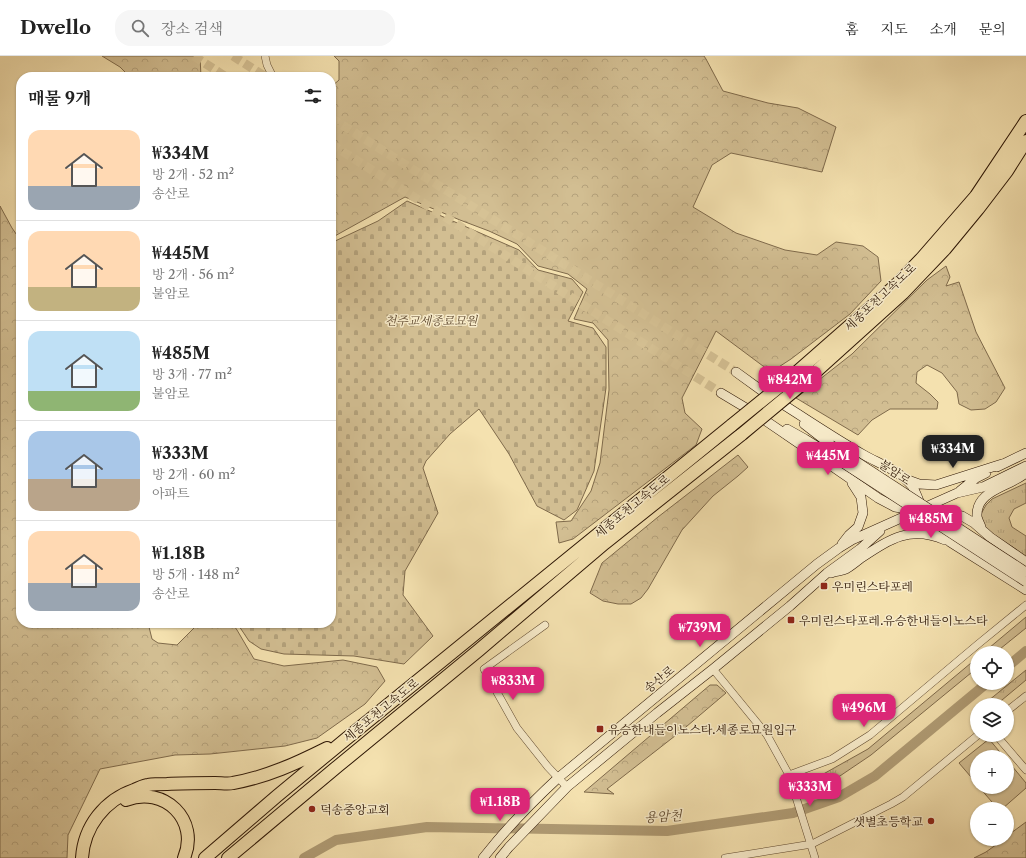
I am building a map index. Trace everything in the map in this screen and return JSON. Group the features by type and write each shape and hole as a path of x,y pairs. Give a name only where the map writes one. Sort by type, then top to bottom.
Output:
{"highway":[{"name":"세종포천고속도로","path":"228,858 480,650 605,543 801,385 899,289 922,258 976,196 1026,121"},
{"name":"세종포천고속도로","path":"205,858 346,738 790,378 899,289 945,249 1007,171 1026,141"},
{"path":"82,858 86,837 98,815 113,801 129,792 148,785 232,783 262,777 293,765 346,738"},
{"path":"90,858 91,846 94,837 108,814 124,801 132,798 147,796 163,800 176,810 181,817 187,830 188,837 184,858"},
{"path":"234,858 257,834"}],"street":[{"path":"265,56 271,72"},
{"name":"불암로","path":"736,372 770,396 829,449 1026,582"},
{"name":"불암로","path":"721,393 805,439 829,449 1026,572"},
{"path":"770,396 865,455 890,468 912,487 918,496 922,510 933,526 950,542 1026,590"},
{"path":"746,408 878,498 895,507 962,516 974,523 990,537 1026,562"},
{"name":"송산로","path":"957,494 976,478 1026,453"},
{"path":"903,478 919,484 936,485 1002,464"},
{"name":"송산로","path":"484,858 496,841 534,800 558,778 817,564 839,548 852,540 957,494 983,487 1026,466"},
{"path":"983,530 976,517 978,506 984,496 1014,481 1026,473"},
{"path":"839,548 849,535 858,527 863,513 861,497 855,486 846,476"},
{"name":"송산로","path":"500,858 567,787 790,606 828,573 860,549 885,526"},
{"path":"828,573 845,569 884,543 904,534 923,534 935,536 950,542"},
{"path":"789,775 832,759 870,735 976,645 1026,605"},
{"path":"545,625 484,669 517,728 548,767 567,787"},
{"path":"713,669 767,736 789,775 812,844 815,858"},
{"path":"1014,705 1026,696"},
{"path":"725,858 812,844 903,797 970,742"},
{"path":"1002,742 1026,770"}],"green space":[{"path":"102,56 200,56 201,72 125,72 120,67"},
{"path":"334,56 704,56 723,91 768,103 798,108 836,127 822,172 731,153 712,165 693,207 736,233 785,250 817,255 836,242 863,246 878,257 881,281 850,314 791,359 771,372 716,331 682,398 685,413 702,429 696,445 573,539 559,543 556,522 571,521 591,491 600,463 609,390 608,340 593,323 574,319 587,289 568,274 538,266 517,244 405,197 336,235 336,83 339,80 339,61"},
{"name":"천주교세종료묘원","path":"407,201 519,250 538,270 572,279 583,292 568,321 593,328 606,347 606,388 594,471 577,510 564,520 537,506 509,454 479,409 450,434 426,461 423,468 438,513 405,571 403,595 433,636 404,664 354,656 284,654 261,649 249,641 240,628 336,628 336,241 378,221"},
{"path":"0,206 16,234 16,628 149,628 152,639 158,643 177,645 194,628 236,628 254,659 284,666 343,660 377,667 385,681 365,704 317,738 285,746 210,754 175,755 100,769 68,835 67,858 0,858"},
{"path":"946,266 950,277 946,286 959,282 976,332 1005,388 996,402 985,409 971,410 959,404 957,392 942,373 927,365 917,372 916,383 938,402 937,409 890,409 872,420 858,435 796,398 852,354 927,280"},
{"path":"738,455 748,467 713,496 682,530 648,589 641,598 631,604 618,604 603,601 590,593 602,563"},
{"path":"1026,483 1026,503 1014,509 1009,518 1012,527 1026,536 1026,556 987,530 981,514 986,505 992,499"},
{"path":"1026,617 1026,628 1004,646 991,646"},
{"path":"970,664 970,674 871,755 834,780 816,788 809,785 800,785 801,782 818,777 868,749"},
{"path":"1026,670 1026,680 1014,690 1014,680"},
{"path":"710,685 717,685 726,693 680,732 607,789 614,794 584,792"},
{"path":"1001,690 1014,690 1004,698 992,698"},
{"path":"985,742 992,742 998,750 975,750"},
{"path":"970,754 970,776 959,763"},
{"path":"1014,768 1026,783 1026,788 1010,802 992,802 985,794 1014,794"},
{"path":"1026,822 1026,858 974,858 994,846 1014,846 1014,831"}],"waterway":[{"name":"용암천","path":"1014,661 1026,651"},
{"name":"용암천","path":"304,858 336,840 427,827 667,831 793,813 839,797 875,776 979,690"}],"tunnel":[{"path":"194,56 218,72"},
{"path":"233,56 258,72"},
{"path":"336,121 736,372"},
{"path":"336,147 721,393"}],"place":[{"name":"우미린스타포레","path":"824,586"},
{"name":"우미린스타포레.유승한내들이노스타","path":"791,620"},
{"name":"유승한내들이노스타.세종로묘원입구","path":"600,729"},
{"name":"덕송중앙교회","path":"312,809"},
{"name":"샛별초등학교","path":"931,821"}]}
